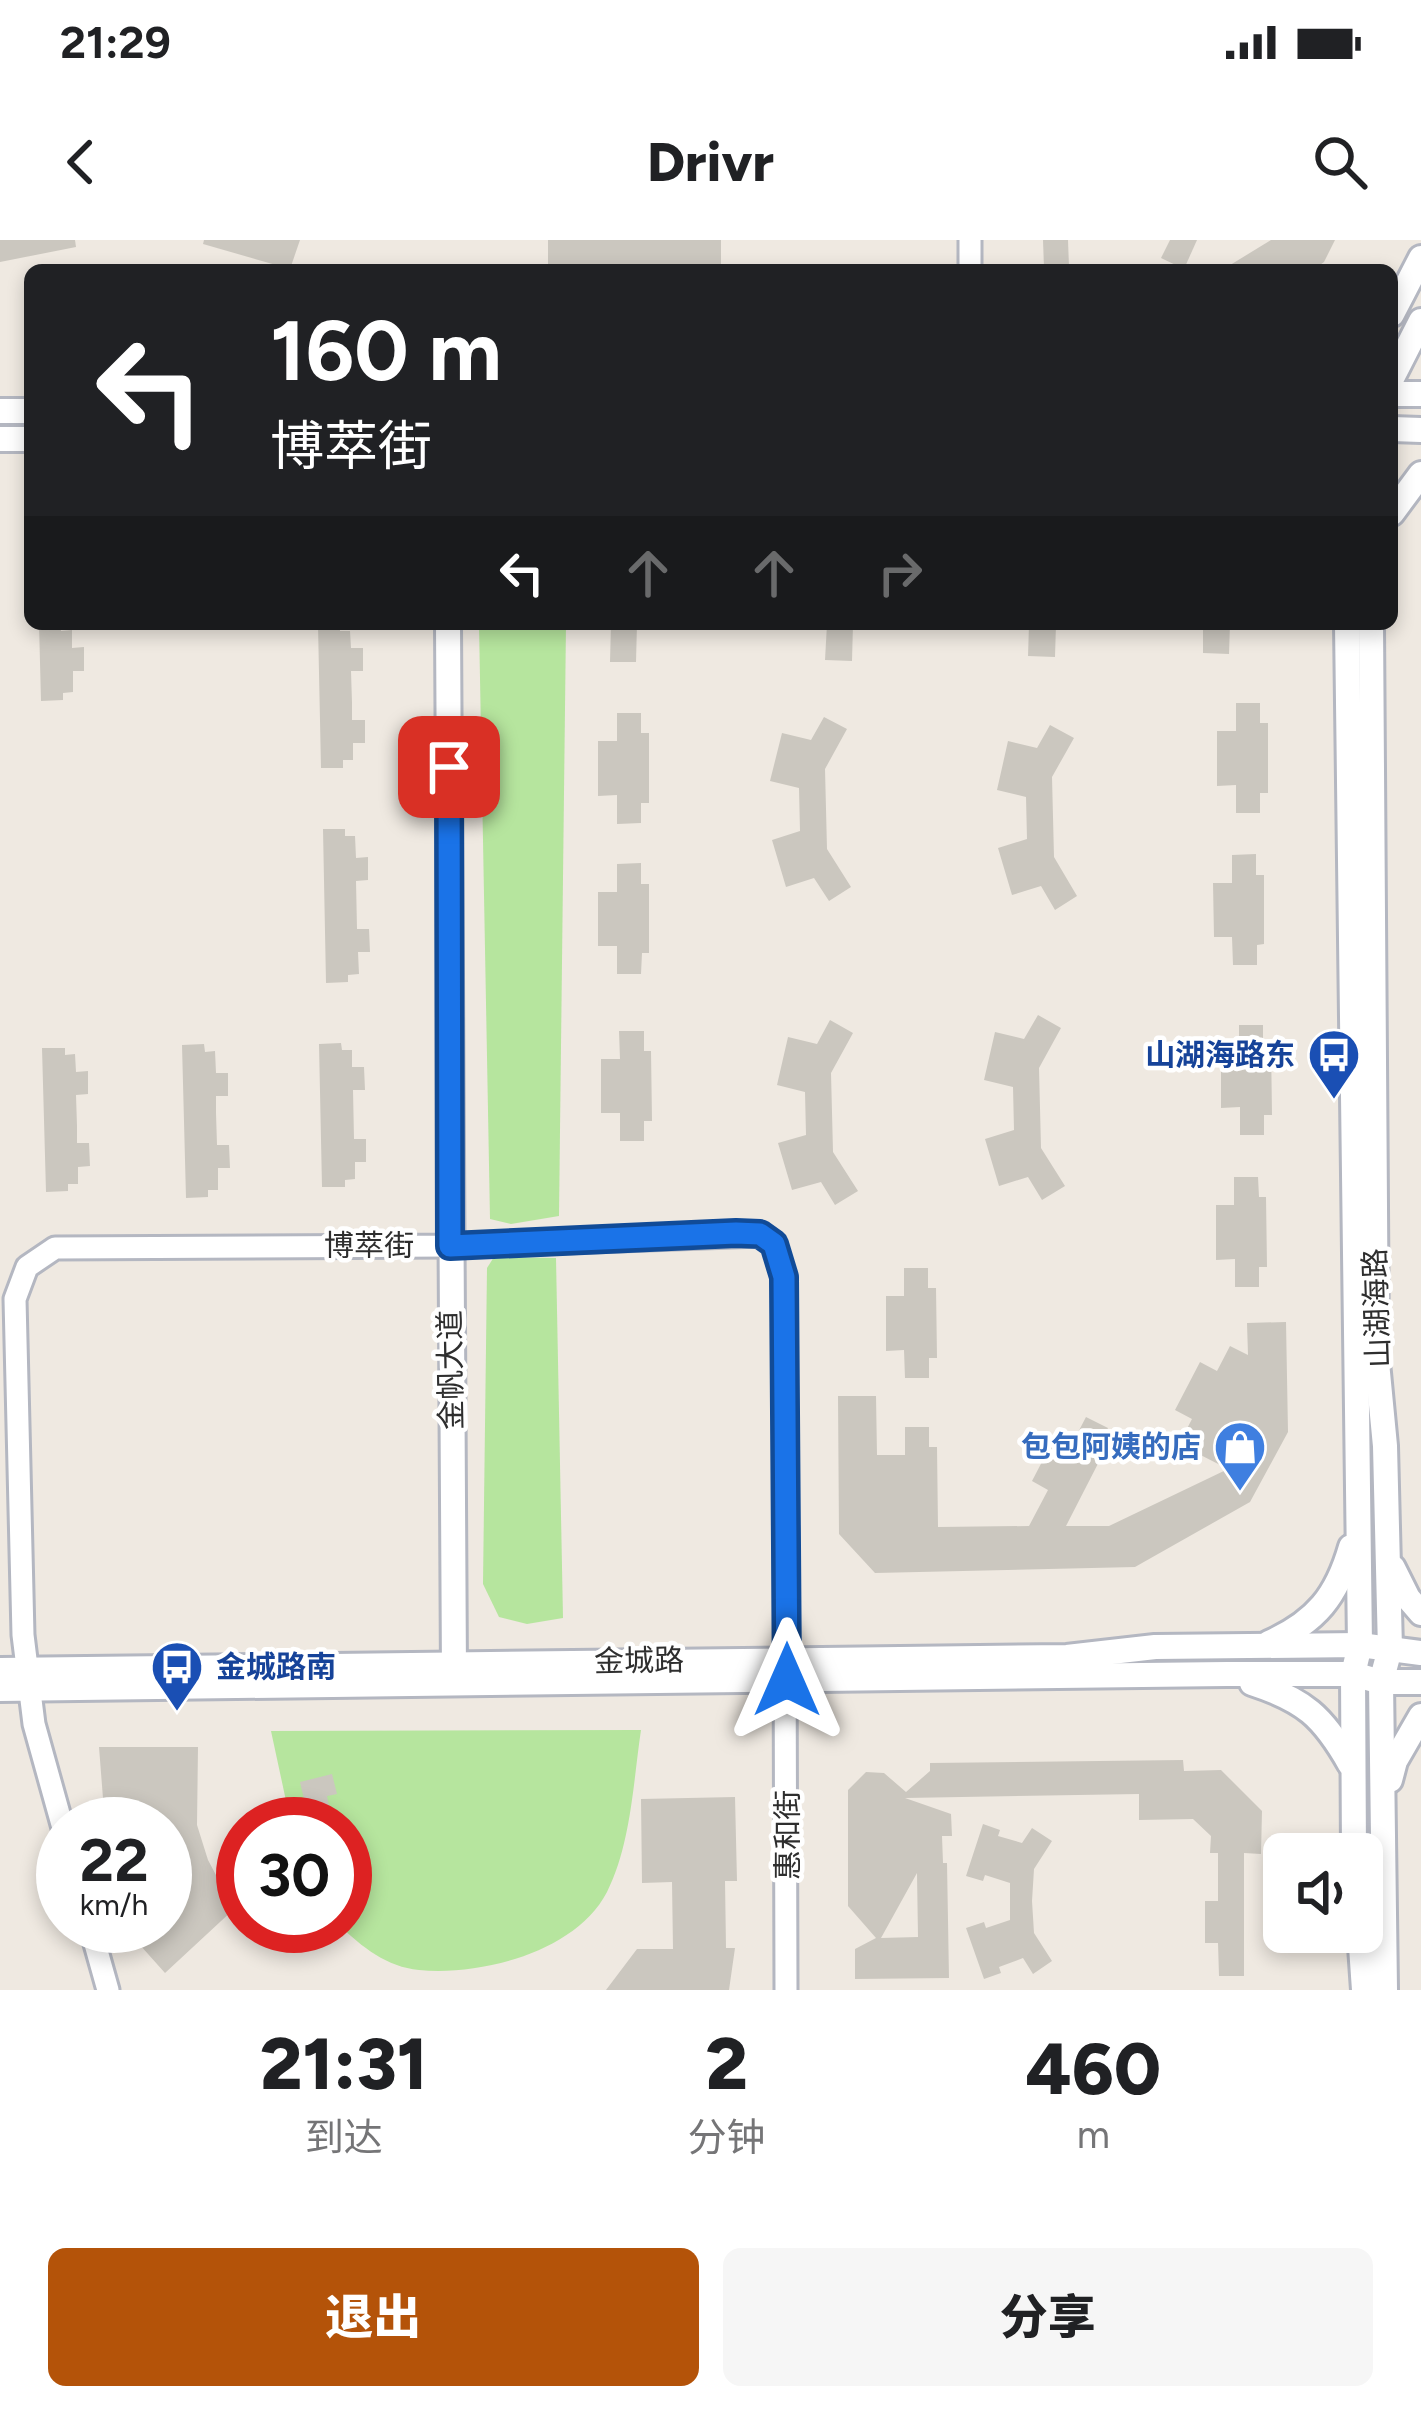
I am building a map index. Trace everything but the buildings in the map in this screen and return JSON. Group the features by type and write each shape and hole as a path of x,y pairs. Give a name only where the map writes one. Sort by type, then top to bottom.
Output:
{"street":[{"path":"1399,292 1421,257"},
{"path":"1398,366 1421,321"},
{"path":"1398,505 1421,474"},
{"name":"金帆大道","path":"448,630 454,1673"},
{"name":"山湖海路","path":"1347,630 1360,1645 1352,1674 1353,1833"},
{"name":"山湖海路","path":"1371,630 1376,1352 1385,1446 1390,1649 1381,1682 1385,1990"},
{"name":"博萃街","path":"29,1680 15,1299 27,1268 55,1248 450,1246 736,1233 760,1234 774,1244 784,1277 787,1670"},
{"path":"1261,1646 1297,1630 1318,1614 1340,1581 1358,1523"},
{"path":"1388,1554 1408,1598 1421,1613"},
{"name":"金城路","path":"787,1670 1067,1657 1155,1646 1360,1645 1421,1653"},
{"name":"金城路","path":"0,1670 29,1680"},
{"name":"金城路","path":"0,1689 29,1680 787,1670 1352,1674 1381,1682 1421,1682"},
{"name":"惠和街","path":"786,1990 787,1670"},
{"path":"1227,1675 1282,1693 1317,1714 1351,1766"},
{"path":"29,1680 34,1724 54,1797"},
{"path":"1383,1806 1395,1761 1421,1716"},
{"path":"98,1953 108,1990"},
{"path":"1361,1953 1364,1990"}],"green space":[{"path":"479,630 566,630 559,1216 511,1224 490,1219"},
{"path":"494,1257 556,1258 563,1618 527,1624 499,1617 483,1584 487,1268"},
{"path":"641,1730 630,1813 607,1892 573,1930 525,1956 444,1971 407,1968 386,1960 372,1952 372,1797 285,1797 271,1731"}],"place":[{"name":"山湖海路东","path":"1334,1101"},
{"name":"包包阿姨的店","path":"1240,1493"},
{"name":"金城路南","path":"177,1713"}],"route":[{"path":"449,767 450,1246 736,1233 760,1234 774,1244 784,1277 787,1680"}]}
